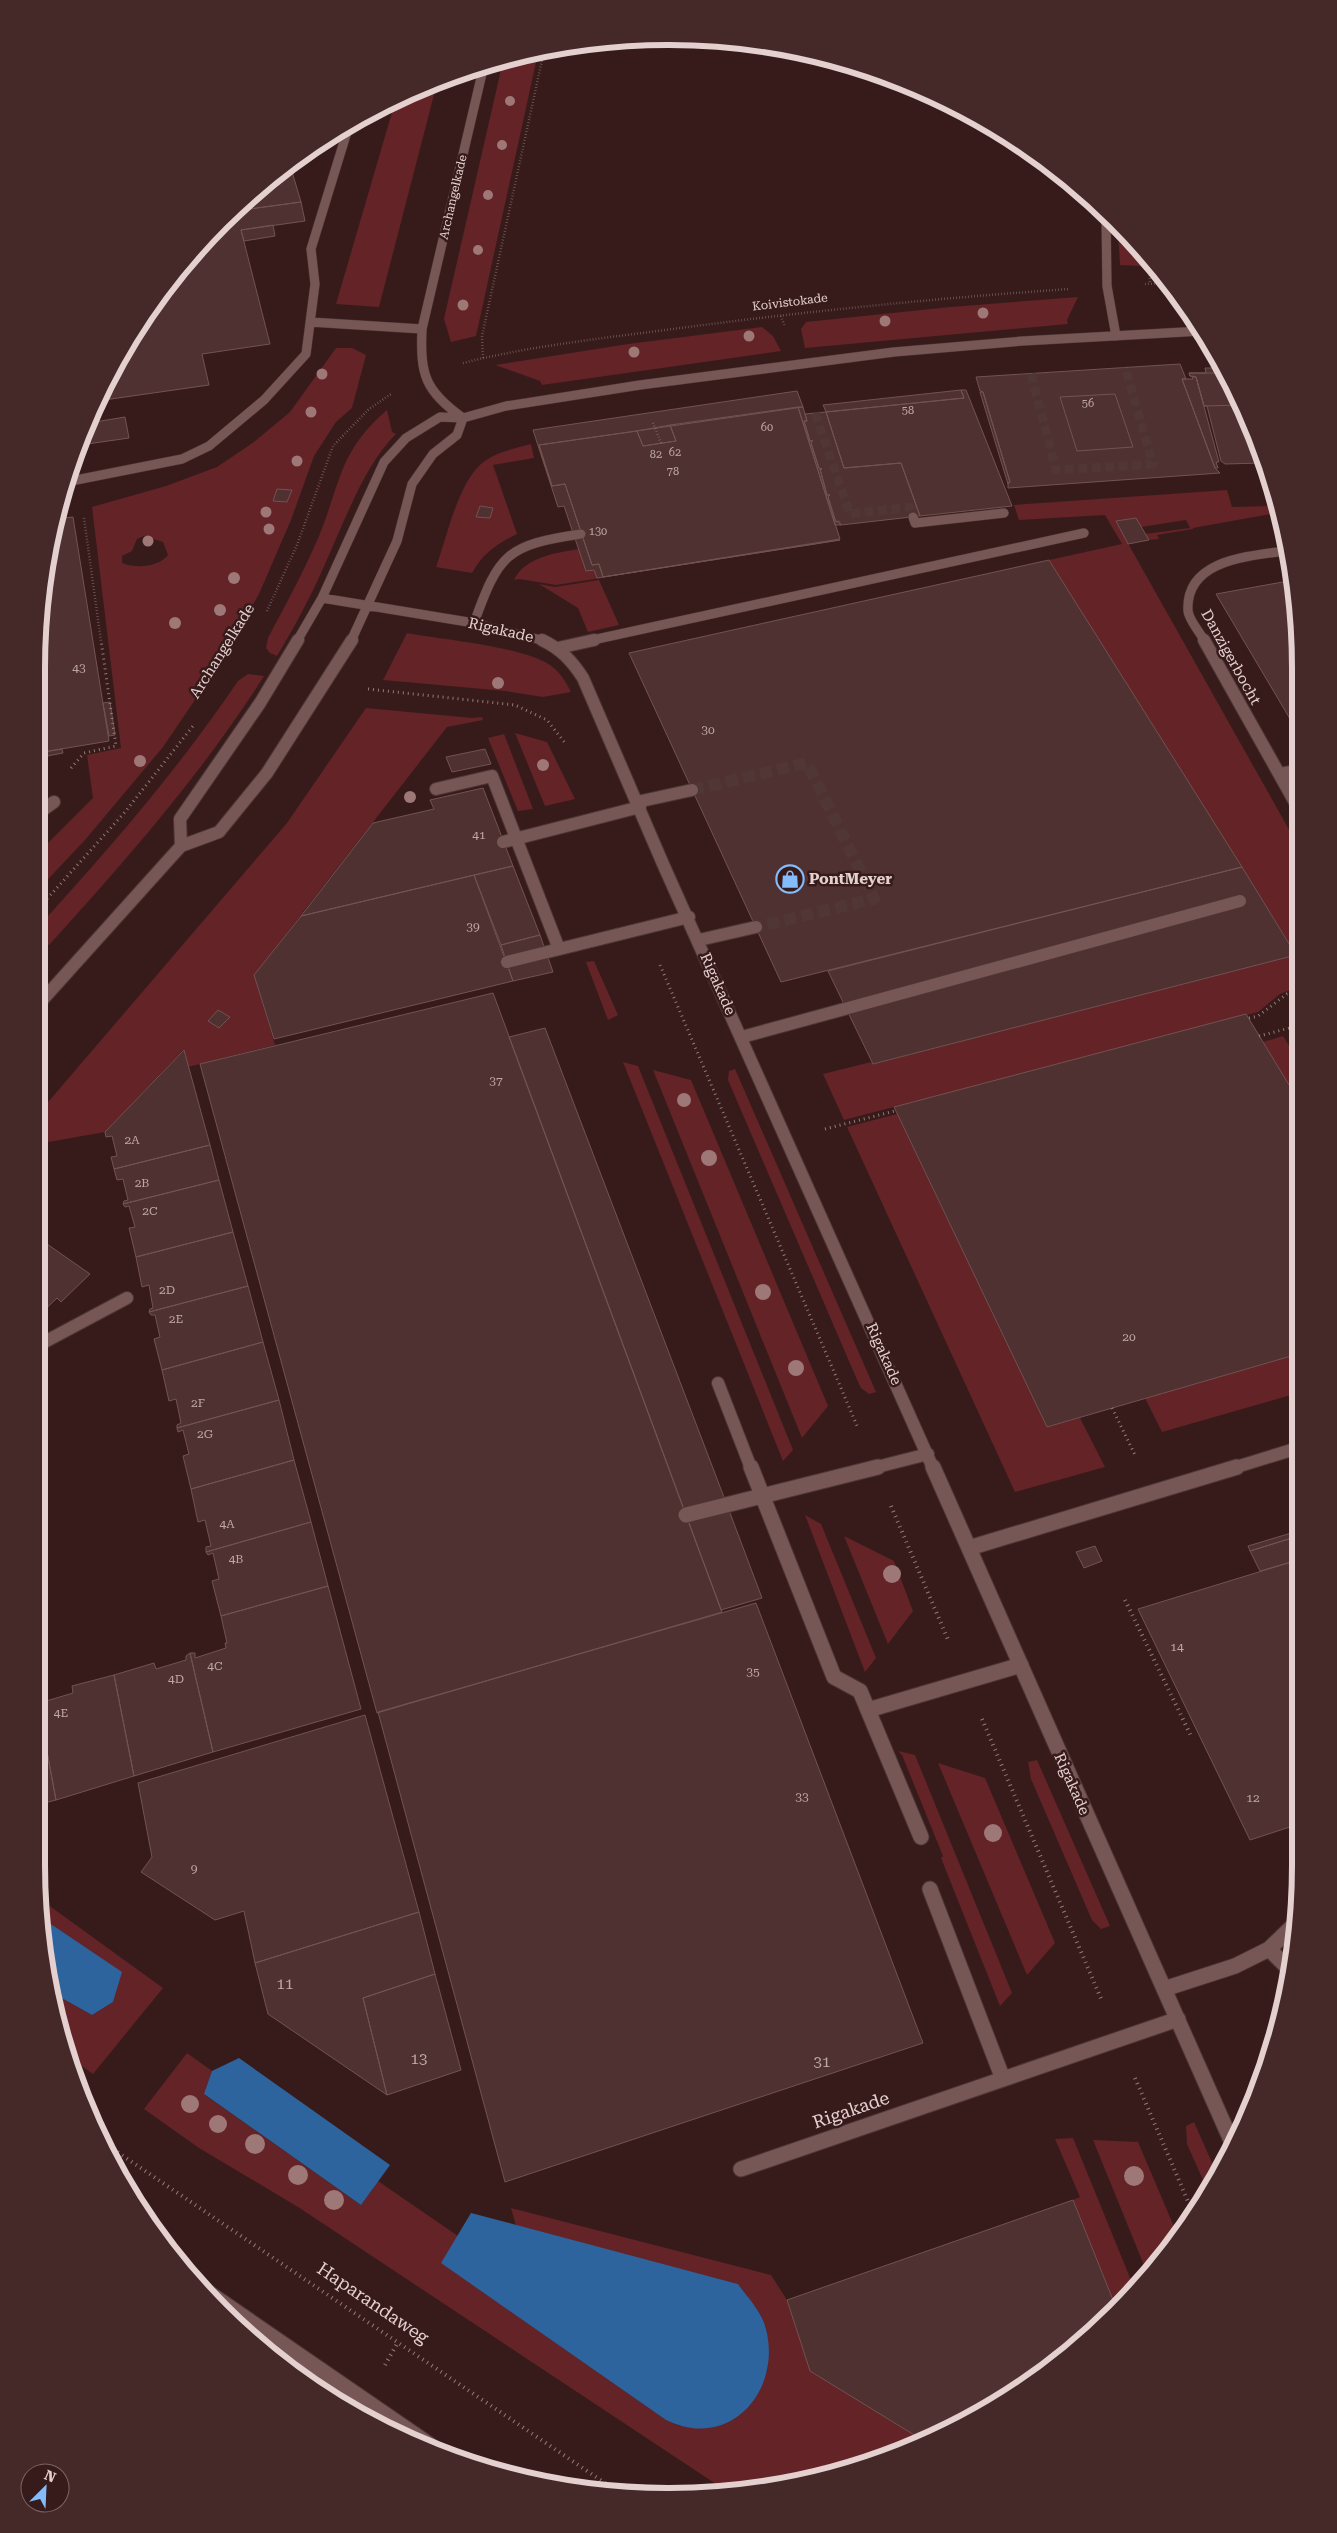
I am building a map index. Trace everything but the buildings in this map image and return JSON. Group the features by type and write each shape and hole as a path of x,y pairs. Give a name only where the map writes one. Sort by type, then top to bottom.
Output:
{"street":[{"name":"Archangelkade","path":"423,378 420,362 422,329 482,74"},
{"path":"74,481 182,459 208,446 287,377 306,354 315,284 311,249 346,136"},
{"path":"1106,225 1107,286 1116,336"},
{"path":"310,322 422,329"},
{"path":"181,846 180,818 282,669 322,598 384,462 406,438 427,424 440,418 463,418 506,406 799,363 904,351 1193,332"},
{"path":"423,378 444,405 463,418"},
{"path":"45,997 181,846 219,832 246,801 285,747 352,640 397,541 412,484 424,464 457,435 463,418"},
{"path":"913,516 915,523 1004,513"},
{"path":"474,623 498,567 506,559 532,545 581,534"},
{"path":"558,648 1084,534"},
{"name":"Danzigerbocht","path":"1281,552 1222,561 1207,570 1196,580 1189,595 1188,612 1292,796"},
{"name":"Rigakade","path":"322,598 474,623 526,634 558,648 573,663 584,678 663,864 689,917 1230,2136"},
{"path":"1280,774 1292,772"},
{"path":"436,789 492,776 559,949"},
{"path":"503,842 692,790"},
{"path":"45,808 54,802"},
{"path":"742,1037 1240,901"},
{"path":"507,962 689,917"},
{"path":"699,940 756,927"},
{"path":"45,1342 127,1298"},
{"path":"718,1383 834,1677 860,1691 922,1838"},
{"path":"969,1548 1292,1450"},
{"path":"686,1515 928,1454"},
{"path":"868,1710 1021,1666"},
{"path":"930,1889 1003,2079"},
{"path":"1164,1989 1235,1966 1269,1949 1289,1930"},
{"path":"1269,1949 1284,1964"},
{"name":"Rigakade","path":"741,2169 1178,2019"},
{"path":"232,2309 410,2432"}],"path":[{"path":"484,358 482,336 542,58"},
{"path":"1149,272 1150,284"},
{"name":"Koivistokade","path":"423,378 450,367 484,358 586,341 824,310 998,293 1158,283"},
{"name":"Archangelkade","path":"265,615 297,545 333,446 369,409 387,396 423,378"},
{"path":"64,769 71,768 84,752 116,746 79,480"},
{"path":"327,680 381,691 496,701"},
{"name":"Archangelkade","path":"45,901 125,812 197,719"},
{"path":"1249,1018 1258,1016 1287,994 1292,993"},
{"path":"1259,1036 1292,1027"},
{"path":"846,1124 896,1111"},
{"path":"1112,1408 1137,1457"},
{"path":"1125,1600 1192,1738"},
{"name":"Haparandaweg","path":"115,2150 608,2485"}],"shaded area":[{"path":"537,59 476,336 451,342 444,319 501,68"},
{"path":"435,90 379,307 336,304 393,109"},
{"path":"1118,238 1141,262 1141,266 1120,265"},
{"path":"1078,297 1067,320 1068,324 805,348 801,329 806,322 950,307"},
{"path":"762,327 773,336 781,351 542,385 540,381 495,365 628,344"},
{"path":"336,348 352,348 366,355 352,408 336,422 314,456 291,520 259,594 220,663 163,747 85,840 45,882 45,846 93,798 87,755 121,748 92,507 166,486 217,467 254,442 290,412","holes":["144,536 163,542 168,555 159,562 147,566 134,566 122,563 122,556 132,551 137,539"]},
{"path":"387,410 392,432 396,434 364,478 314,588 284,645 277,656 270,653 266,648 268,638 319,536 343,468 359,439"},
{"path":"531,444 534,458 493,465 517,534 491,550 472,573 436,567 459,498 473,474 486,460 504,451"},
{"path":"1227,490 1232,507 1271,506 1272,514 1157,535 1159,539 1149,540 1145,534 1190,528 1186,520 1141,527 1135,518 1116,522 1292,835 1292,948 1049,560 1122,544 1105,515 1019,520 1014,505"},
{"path":"586,548 601,578 556,585 519,579 514,580 527,565 535,560 555,553"},
{"path":"599,580 619,625 588,632 578,608 539,584 555,587"},
{"path":"407,633 481,644 537,658 557,671 571,692 543,697 505,691 383,680"},
{"path":"248,674 264,676 189,782 135,848 49,945 45,944 45,919 167,778 238,681"},
{"path":"366,708 472,718 482,717 483,720 447,727 254,975 275,1045 188,1067 183,1050 105,1132 45,1143 45,1106 287,823"},
{"path":"515,733 547,742 575,799 545,806"},
{"path":"504,734 533,809 518,811 488,738"},
{"path":"1292,956 1292,989 1280,994 1258,1012 844,1120 823,1074 871,1062 874,1064"},
{"path":"594,961 618,1015 608,1020 586,962"},
{"path":"1283,1036 1292,1050 1292,1090 1263,1042"},
{"path":"623,1062 638,1066 793,1450 783,1461"},
{"path":"735,1069 876,1392 869,1394 861,1388 858,1382 728,1080 729,1071"},
{"path":"653,1070 691,1080 828,1406 802,1438"},
{"path":"897,1114 1047,1427 1080,1418 1105,1467 1015,1492 847,1127"},
{"path":"1292,1356 1292,1395 1162,1432 1145,1398"},
{"path":"805,1515 821,1524 876,1658 865,1672"},
{"path":"844,1536 894,1561 913,1611 888,1644"},
{"path":"898,1751 915,1755 1012,1993 1000,2006 941,1858 943,1856 902,1755"},
{"path":"1037,1760 1110,1926 1101,1929 1092,1920 1031,1779 1028,1762"},
{"path":"938,1763 985,1778 1055,1943 1027,1975"},
{"path":"46,1903 163,1988 93,2074 77,2063 59,1997 92,2015 113,2002 121,1972 48,1922"},
{"path":"187,2053 212,2071 205,2095 361,2205 378,2181 458,2236 442,2263 666,2420 680,2426 717,2426 767,2371 766,2328 759,2312 738,2284 516,2226 511,2208 771,2275 787,2300 810,2371 917,2437 869,2455 830,2467 750,2483 719,2486 298,2207 199,2148 144,2109"},
{"path":"1194,2122 1214,2166 1204,2182 1187,2144 1186,2126"},
{"path":"1073,2138 1132,2282 1113,2301 1073,2200 1080,2197 1055,2139"},
{"path":"1093,2140 1138,2142 1175,2228 1145,2267"}],"water":[{"path":"48,1922 122,1972 113,2002 92,2015 59,1997"},
{"path":"239,2058 390,2165 361,2205 204,2094 212,2071"},
{"path":"471,2213 738,2284 758,2311 766,2329 769,2352 766,2374 758,2394 746,2410 730,2421 710,2428 689,2428 666,2420 441,2263"}],"tunnel":[{"path":"1031,374 1056,470 1153,464 1125,367"},
{"path":"815,413 850,514 910,507 913,517"},
{"path":"692,790 807,763 874,899 756,927"}],"place":[{"name":"PontMeyer","path":"790,879"}]}
